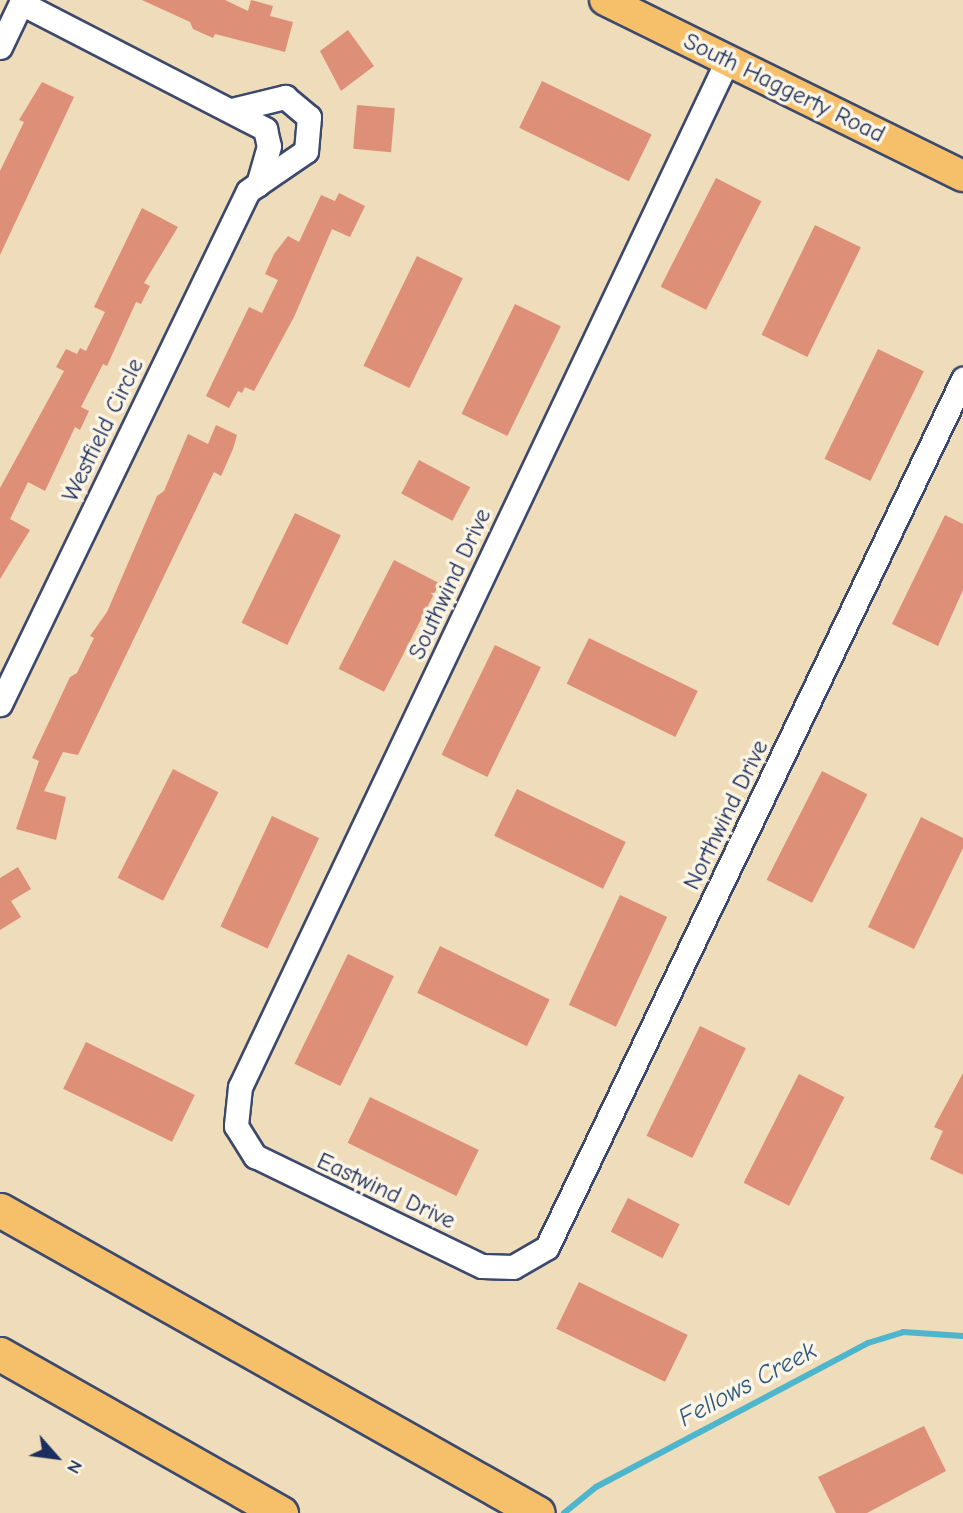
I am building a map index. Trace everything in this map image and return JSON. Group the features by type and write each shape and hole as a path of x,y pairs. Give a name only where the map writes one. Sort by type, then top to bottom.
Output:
{"highway":[{"path":"0,1210 524,1505"},
{"path":"0,1354 281,1513"}],"main road":[{"name":"South Haggerty Road","path":"605,0 963,176"}],"street":[{"name":"Westfield Circle","path":"0,47 22,1 232,110 265,129 269,146 258,184"},
{"name":"Southwind Drive","path":"238,1132 234,1110 240,1087 727,61"},
{"name":"Westfield Circle","path":"0,704 248,191 306,151 309,117 285,97 232,110"},
{"name":"Northwind Drive","path":"525,1262 547,1247 556,1232 963,379"},
{"name":"Eastwind Drive","path":"238,1132 247,1149 263,1162 482,1266 500,1269 525,1262"}],"building":[{"path":"142,0 225,0 248,11 251,0 273,6 270,16 293,22 285,52 215,34 213,38 193,29 190,22"},
{"path":"348,30 374,66 341,91 320,51"},
{"path":"542,81 652,134 629,181 519,128"},
{"path":"42,82 74,97 0,255 0,171 24,122 19,120"},
{"path":"357,105 395,108 391,152 353,149"},
{"path":"716,178 761,201 706,310 661,287"},
{"path":"339,193 365,206 350,237 332,229 294,317 254,391 245,387 242,393 238,391 229,408 206,396 249,307 262,313 278,280 265,274 274,254 288,236 299,242 321,195 335,201"},
{"path":"142,208 178,227 144,283 150,286 141,304 136,302 107,366 103,364 81,407 89,411 80,430 75,427 45,491 28,482 10,519 30,530 0,579 0,488 64,371 56,367 66,349 77,354 80,348 86,351 105,312 94,307"},
{"path":"815,225 861,247 807,357 762,335"},
{"path":"417,256 463,278 409,388 364,366"},
{"path":"515,304 561,326 507,436 462,414"},
{"path":"878,349 924,371 870,481 825,459"},
{"path":"216,425 237,435 221,476 214,472 78,755 63,752 44,791 66,797 56,840 16,829 39,761 32,758 70,677 77,673 94,638 90,636 107,612 157,496 164,491 188,434 208,444"},
{"path":"419,460 470,487 452,521 401,494"},
{"path":"295,513 341,535 287,645 242,623"},
{"path":"945,515 963,524 963,590 938,646 892,624"},
{"path":"394,560 439,583 384,692 339,669"},
{"path":"589,638 698,691 675,737 567,684"},
{"path":"495,645 541,667 487,777 442,755"},
{"path":"173,769 218,792 163,901 118,878"},
{"path":"822,771 867,794 812,903 767,880"},
{"path":"517,789 626,842 603,889 494,836"},
{"path":"272,816 319,838 268,949 220,927"},
{"path":"921,817 963,838 963,848 914,949 868,927"},
{"path":"18,867 31,889 11,901 21,917 0,930 0,878"},
{"path":"620,895 667,917 616,1027 569,1005"},
{"path":"440,946 550,999 527,1046 417,993"},
{"path":"348,954 394,976 340,1086 295,1064"},
{"path":"700,1026 746,1048 692,1158 647,1136"},
{"path":"86,1042 195,1095 172,1142 63,1089"},
{"path":"963,1073 963,1175 930,1159 943,1131 934,1127"},
{"path":"799,1074 844,1097 789,1206 744,1183"},
{"path":"370,1097 479,1150 456,1196 348,1143"},
{"path":"628,1198 680,1224 662,1258 611,1232"},
{"path":"579,1282 688,1335 665,1382 556,1329"},
{"path":"924,1426 946,1471 867,1513 836,1513 818,1477"}],"waterway":[{"name":"Fellows Creek","path":"564,1513 596,1487 868,1343 903,1332 963,1336"}]}
